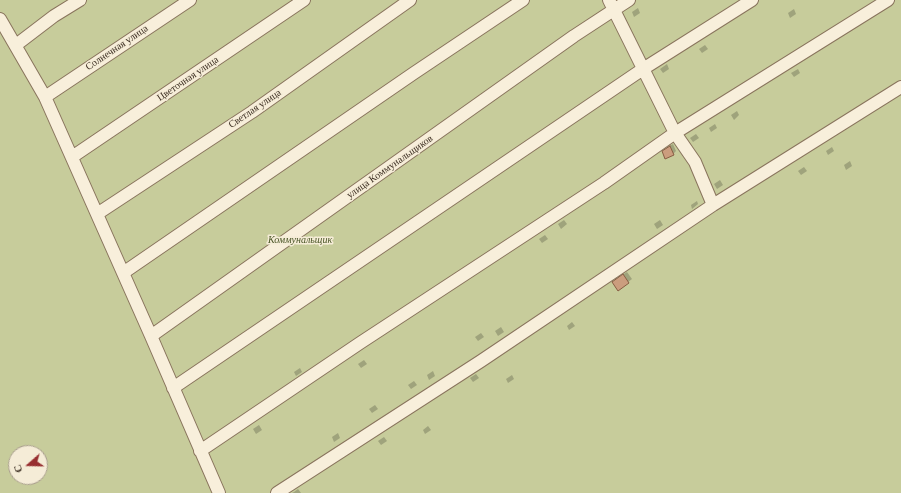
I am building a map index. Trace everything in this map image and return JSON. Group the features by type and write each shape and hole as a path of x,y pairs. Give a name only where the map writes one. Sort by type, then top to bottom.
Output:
{"street":[{"path":"16,45 54,16 80,0"},
{"name":"Солнечная улица","path":"45,97 190,0"},
{"name":"Цветочная улица","path":"72,157 304,0"},
{"name":"Светлая улица","path":"97,214 252,112 410,0"},
{"path":"123,273 523,0"},
{"name":"улица Коммунальщиков","path":"151,336 574,36 612,5 629,0"},
{"path":"173,388 642,69 752,0"},
{"path":"200,451 366,338 604,183 675,133 888,0"},
{"path":"612,5 642,69 675,133 695,162 713,205"},
{"path":"0,19 45,97 219,493"},
{"path":"277,493 474,365 713,205 901,87"}],"green space":[{"name":"Коммунальщик","path":"0,0 901,0 901,493 0,493"}],"building":[{"path":"670,146 674,155 665,159 662,151"},
{"path":"623,274 629,283 618,291 612,282"}]}
